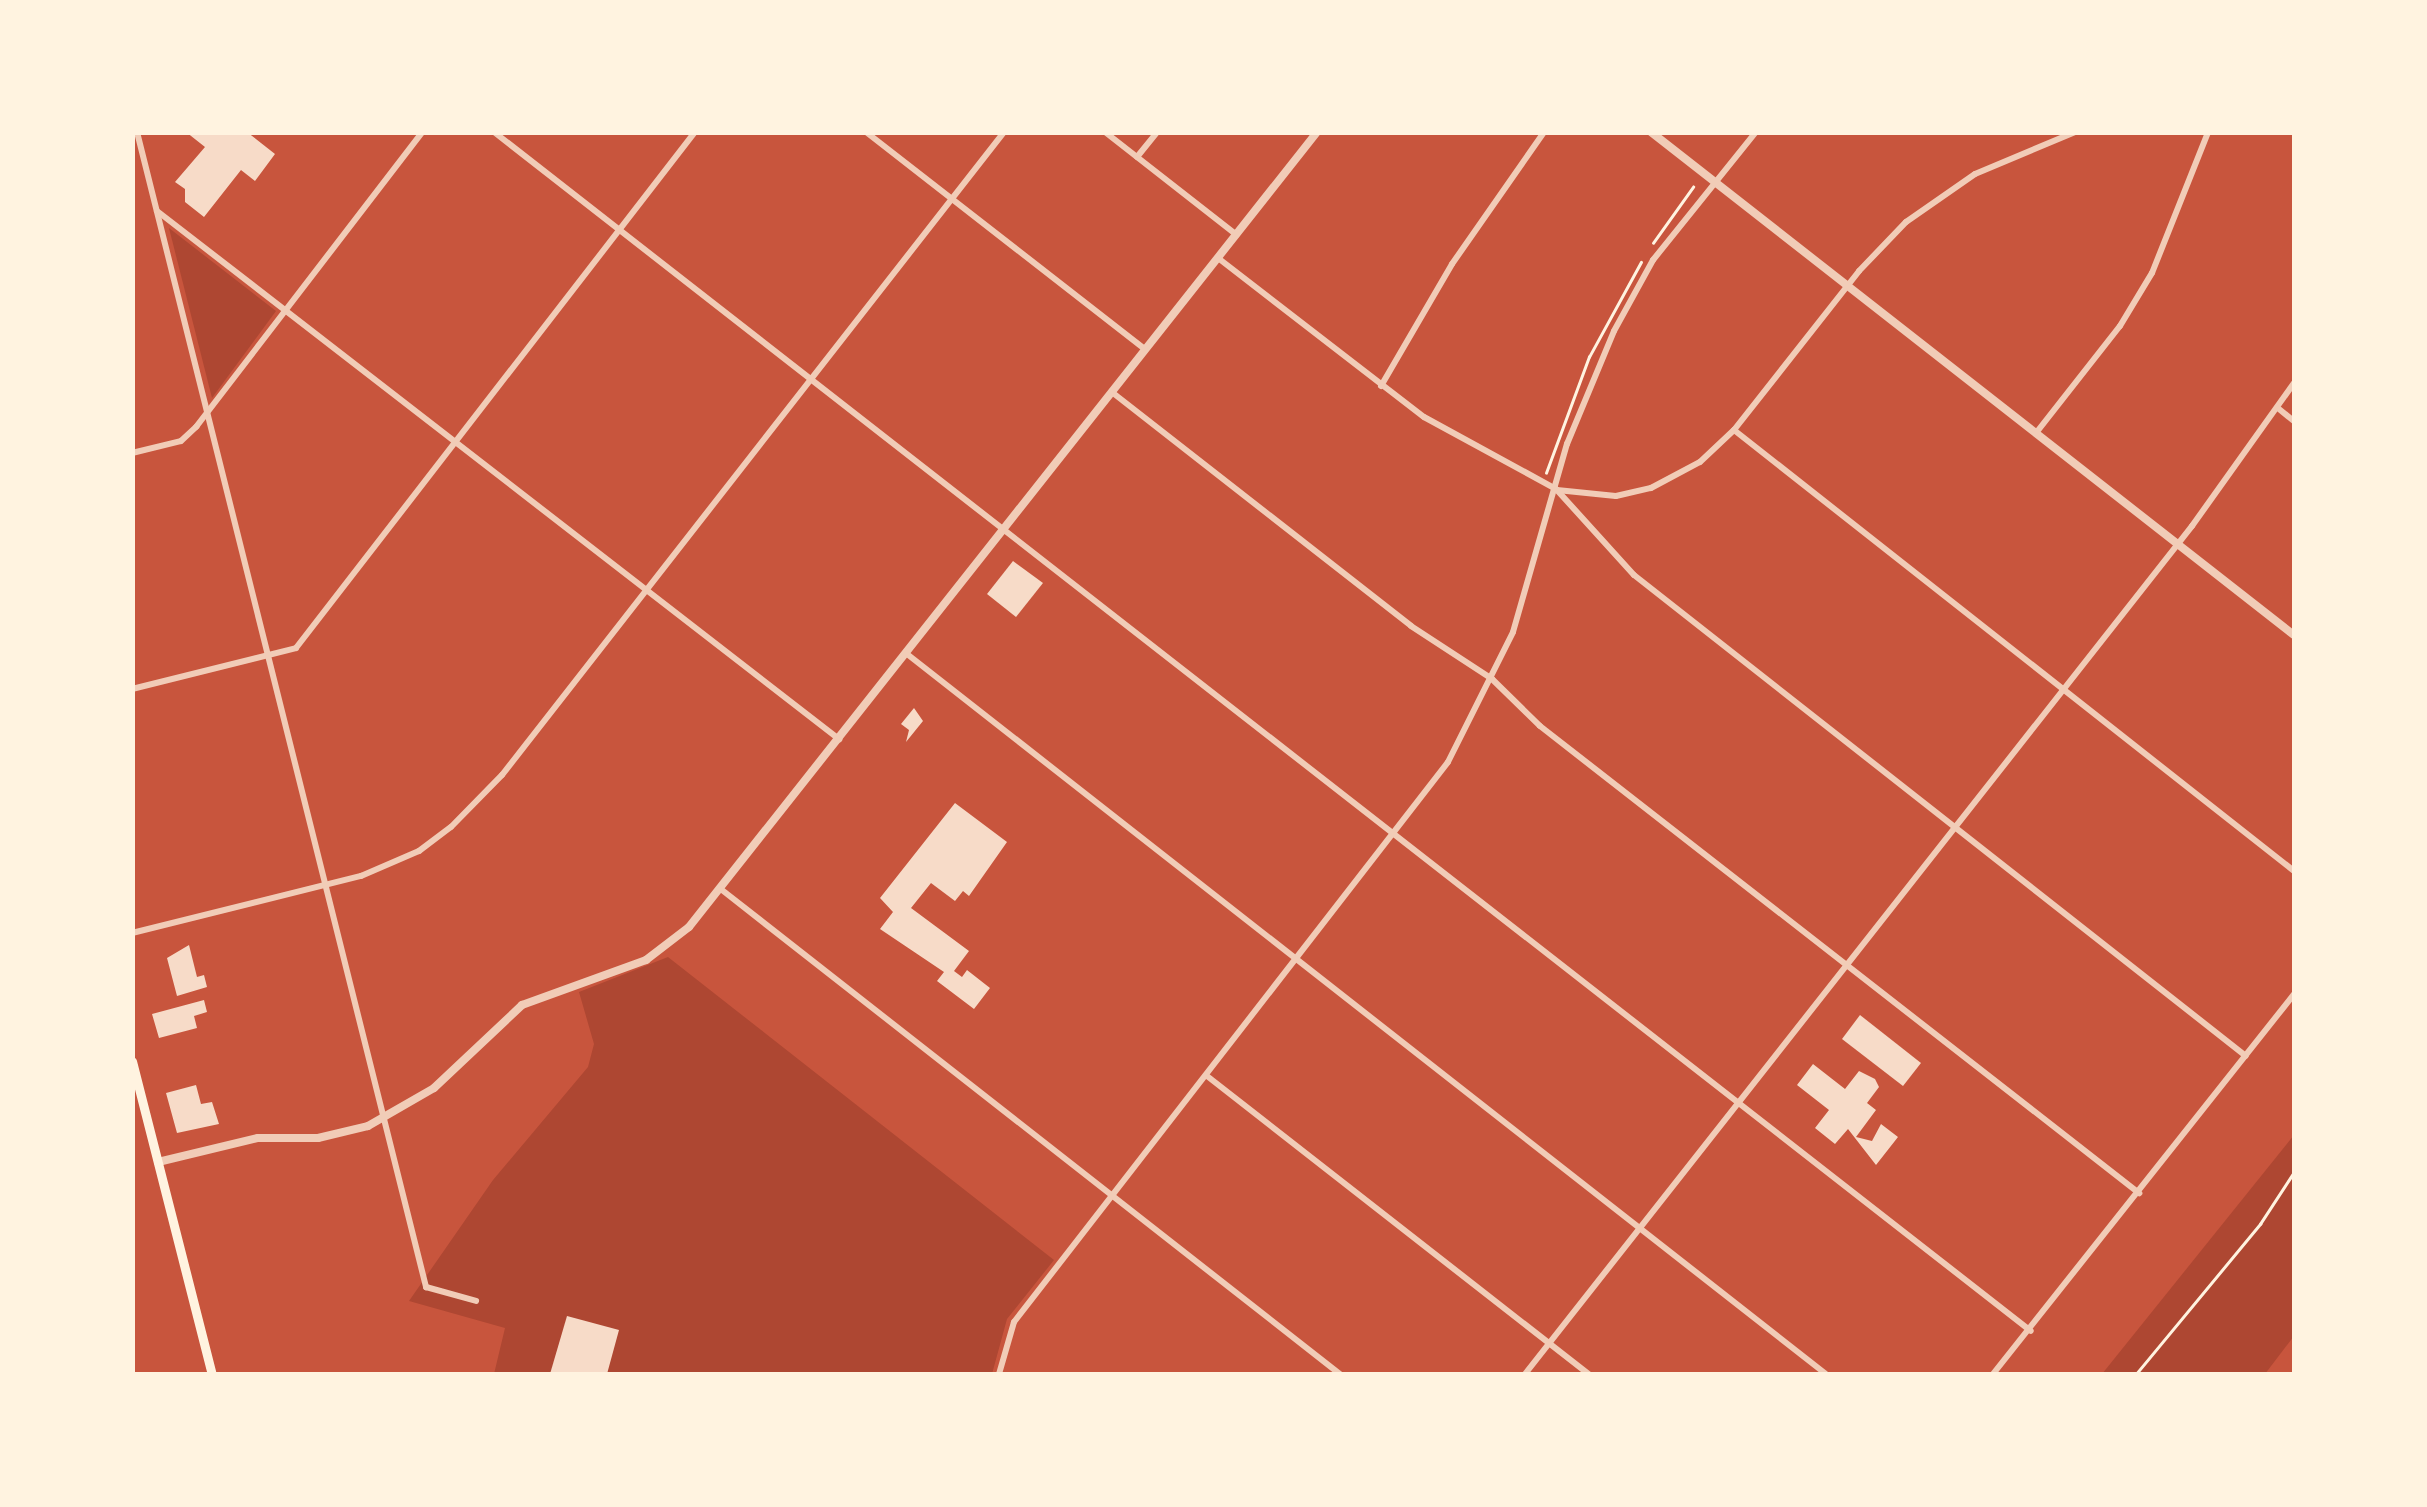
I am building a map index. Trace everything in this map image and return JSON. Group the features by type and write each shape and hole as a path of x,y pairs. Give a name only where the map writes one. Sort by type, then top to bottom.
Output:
{"main road":[{"path":"132,1061 212,1374"}],"street":[{"path":"137,132 426,1287 476,1300"},
{"path":"132,453 181,441 207,413 422,132"},
{"path":"494,132 2031,1331"},
{"path":"132,690 296,648 695,132"},
{"path":"866,132 1146,350"},
{"path":"132,933 324,886 389,865 451,828 502,775 1004,132"},
{"path":"1105,132 1237,235"},
{"path":"1137,158 1156,132"},
{"path":"158,1162 258,1138 340,1134 384,1119 434,1088 522,1005 646,960 722,890 1317,132"},
{"path":"1381,386 1469,238 1544,132"},
{"path":"1652,132 2294,635"},
{"path":"999,1374 1014,1322 1448,762 1492,679 1524,603 1573,427 1614,332 1653,260 1712,180 1756,132"},
{"path":"1218,258 1381,386 1466,444 1556,489 1588,498 1651,488 1700,462 1734,430 1847,286 1906,222 1948,190 2003,159 2075,132"},
{"path":"2036,432 2142,290 2185,201 2208,132"},
{"path":"156,210 840,740"},
{"path":"1526,1374 2178,544 2279,409 2294,383"},
{"path":"1113,393 1411,626 1492,679 1540,726 2139,1194"},
{"path":"2279,409 2294,422"},
{"path":"1734,430 2294,871"},
{"path":"1556,489 1634,575 2246,1056"},
{"path":"907,654 1826,1374"},
{"path":"722,890 1340,1374"},
{"path":"1992,1374 2031,1331 2294,994"},
{"path":"1207,1076 1589,1374"}],"path":[{"path":"2136,1374 2294,1172"}],"shaded area":[{"path":"169,228 276,311 212,398"},
{"path":"668,957 1054,1260 1007,1319 992,1374 494,1374 505,1328 409,1301 493,1180 588,1067 594,1044 579,992"},
{"path":"2294,1135 2294,1336 2265,1374 2102,1374"}],"building":[{"path":"186,132 247,132 275,154 255,181 241,170 204,217 185,202 185,189 175,182 205,147"},
{"path":"1013,561 1043,583 1016,617 987,594"},
{"path":"914,708 923,721 906,742 909,730 901,724"},
{"path":"955,803 1007,842 969,896 963,891 955,901 931,883 911,908 969,951 954,971 962,977 967,970 990,988 974,1009 937,981 944,972 880,929 893,912 880,898"},
{"path":"189,945 197,977 204,975 207,987 177,996 167,958"},
{"path":"204,1000 207,1012 194,1016 197,1028 159,1038 152,1014"},
{"path":"1860,1015 1921,1063 1903,1086 1842,1039"},
{"path":"1813,1064 1845,1089 1859,1071 1875,1079 1879,1087 1867,1103 1876,1110 1856,1137 1872,1141 1881,1124 1898,1137 1876,1165 1848,1129 1835,1144 1815,1128 1829,1110 1797,1085"},
{"path":"196,1085 201,1104 212,1102 219,1124 177,1133 166,1093"},
{"path":"567,1316 619,1330 607,1374 550,1374"}]}
